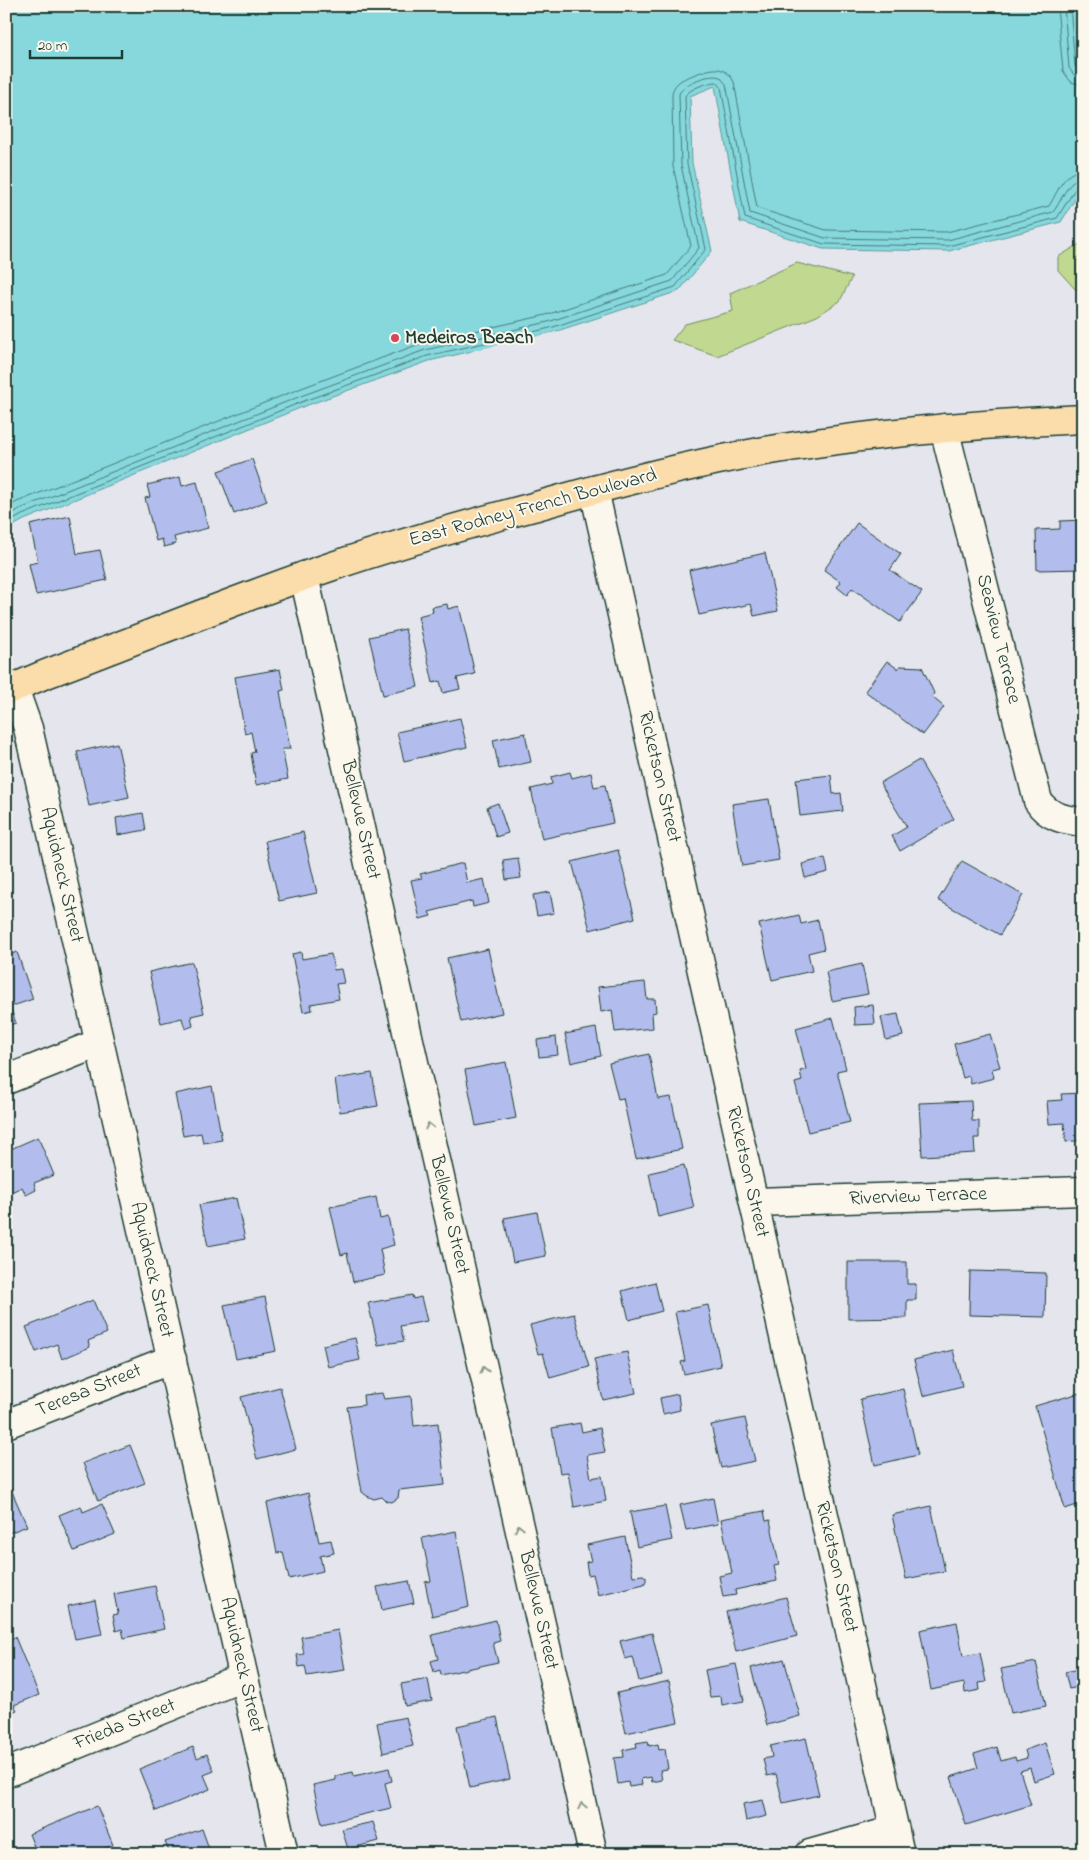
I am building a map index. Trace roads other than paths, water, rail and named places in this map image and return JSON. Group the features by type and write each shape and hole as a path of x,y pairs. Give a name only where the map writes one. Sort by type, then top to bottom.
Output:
{"main road":[{"name":"East Rodney French Boulevard","path":"10,690 41,676 304,576 461,526 594,490 704,463 765,451 868,436 944,428 1083,419"}],"street":[{"name":"Seaview Terrace","path":"944,428 1038,801 1043,809 1051,814 1060,818 1083,822"},
{"name":"Ricketson Street","path":"594,490 898,1842"},
{"name":"Bellevue Street","path":"304,576 593,1854"},
{"name":"Aquidneck Street","path":"10,690 28,728 284,1854"},
{"path":"6,1080 99,1043"},
{"name":"Riverview Terrace","path":"754,1202 1083,1191"},
{"name":"Teresa Street","path":"6,1424 172,1359"},
{"name":"Frieda Street","path":"6,1773 244,1676"},
{"path":"810,1854 898,1842"}],"water":[{"path":"6,6 1076,6 1083,94 1083,186 1061,222 949,251 823,249 740,222 715,86 690,96 692,163 712,251 679,291 551,333 429,361 305,406 24,520 6,530"}],"place":[{"name":"Medeiros Beach","path":"395,338"}]}
